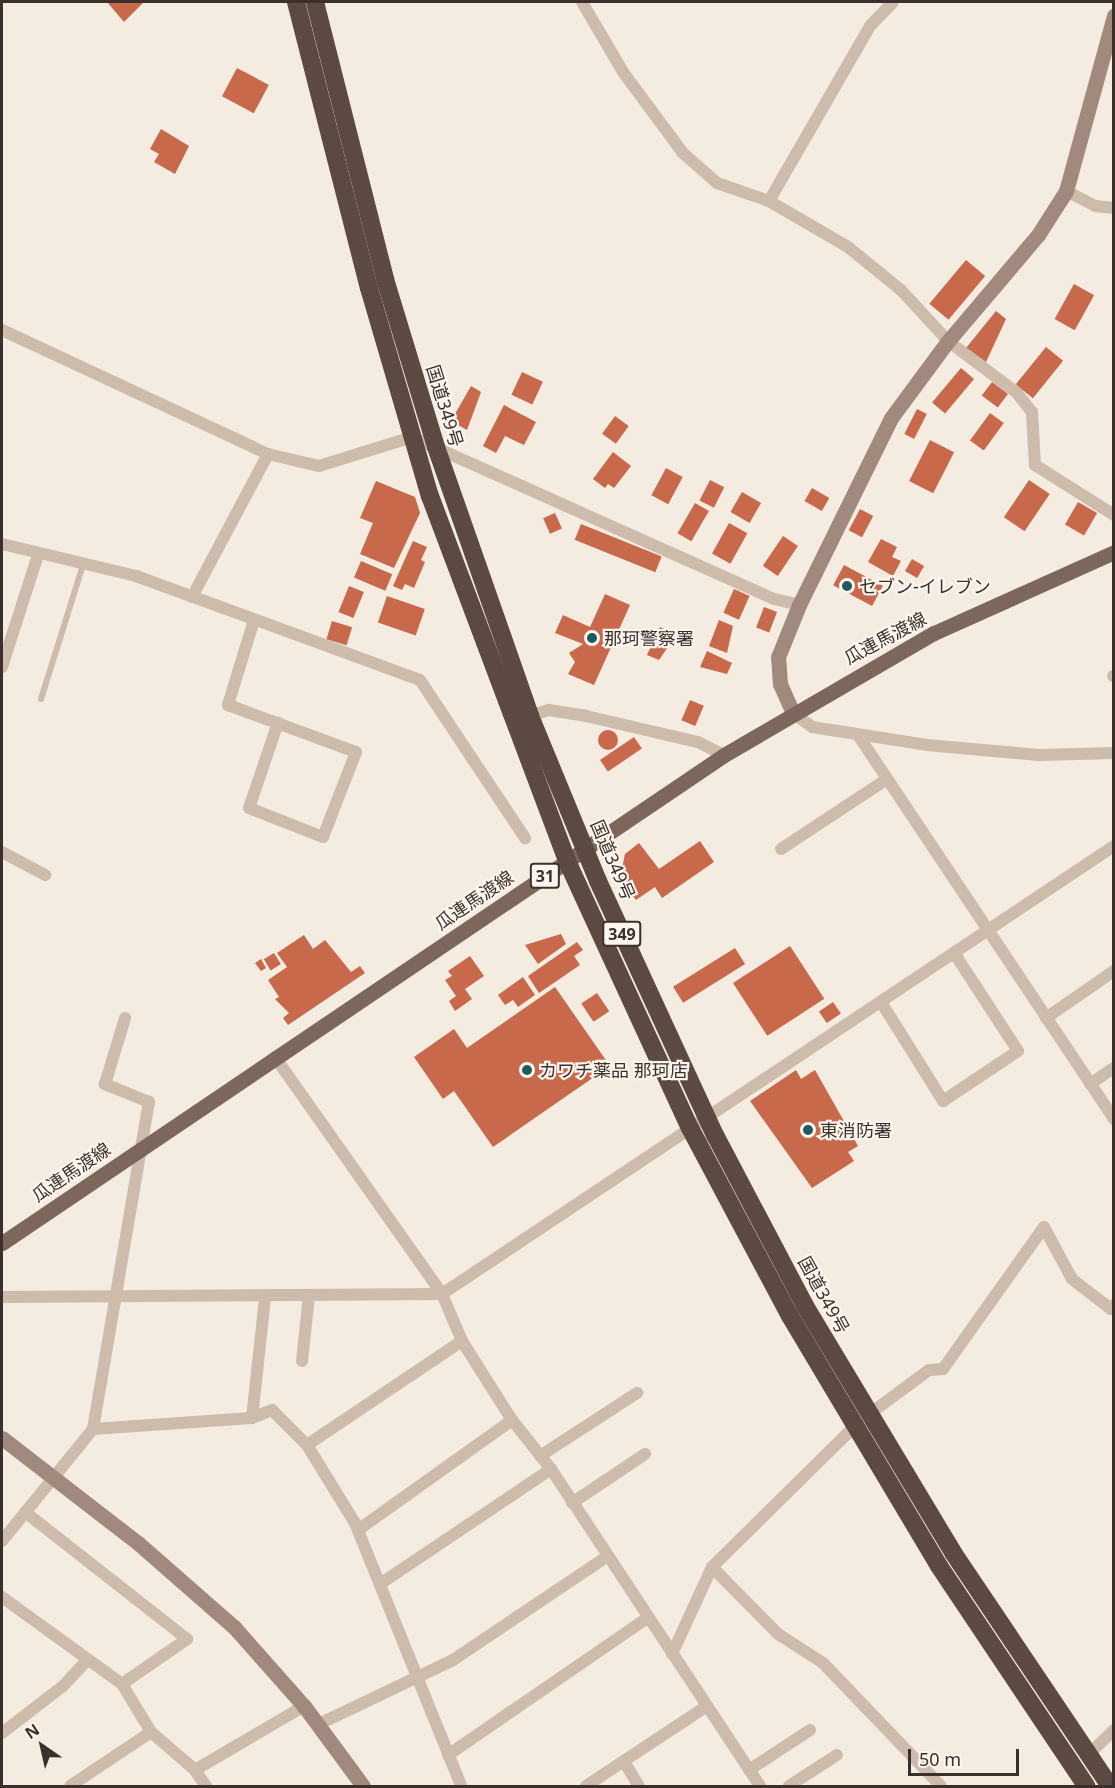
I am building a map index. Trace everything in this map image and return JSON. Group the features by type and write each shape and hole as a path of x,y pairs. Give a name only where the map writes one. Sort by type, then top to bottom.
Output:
{"highway":[{"name":"349","path":"296,2 412,437 567,861 690,1128 854,1427 1086,1786"},
{"name":"国道349号","path":"315,2 385,279 435,447 530,716 584,849 706,1117 868,1415 1110,1786"}],"main road":[{"name":"瓜連馬渡線","path":"2,1243 584,849 793,713 934,633 1113,552"}],"street":[{"path":"582,2 623,72 683,153 717,183 769,201 848,247 901,290 948,341 1001,378 1032,412 1035,465 1113,515"},
{"path":"769,201 870,26 893,2"},
{"path":"1113,15 1066,190 1038,235 948,341 891,418 799,605 778,657 780,684 793,713 812,727 858,735 1039,755 1113,753"},
{"path":"1066,190 1095,206 1113,208"},
{"path":"2,330 268,454 320,466 412,437 774,599 799,605"},
{"path":"192,597 268,454"},
{"path":"2,544 84,565 192,597 420,680 525,838"},
{"path":"2,667 38,555"},
{"path":"255,620 228,705 278,723 356,752 323,837 249,808 278,723"},
{"path":"530,716 549,710 586,716 698,742 724,756"},
{"path":"858,735 1113,1119"},
{"path":"781,849 887,779"},
{"path":"2,1297 265,1298 442,1294 1113,846"},
{"path":"2,852 45,875"},
{"path":"881,1002 943,1101 1018,1051 954,952"},
{"path":"1046,1018 1113,971"},
{"path":"2,1541 93,1429 139,1149 149,1102 105,1084 125,1018"},
{"path":"275,1057 442,1294 462,1341 512,1420 551,1469 606,1557 760,1786"},
{"path":"1090,1084 1113,1068"},
{"path":"868,1415 929,1370 943,1369 1044,1227 1072,1279 1111,1309 1113,1305"},
{"path":"302,1361 309,1296"},
{"path":"252,1418 265,1298"},
{"path":"308,1445 462,1341"},
{"path":"540,1456 637,1393"},
{"path":"93,1429 252,1418 272,1410 308,1445 358,1530 460,1786"},
{"path":"358,1530 512,1420"},
{"path":"672,1654 712,1567 854,1427"},
{"path":"2,1438 184,1582 234,1627 319,1724 363,1786"},
{"path":"572,1503 645,1454"},
{"path":"380,1584 551,1469"},
{"path":"25,1512 187,1639 122,1684"},
{"path":"319,1724 417,1679 606,1557"},
{"path":"712,1567 778,1634 823,1663 941,1786"},
{"path":"2,1598 86,1661 122,1684 151,1732 195,1770 206,1786"},
{"path":"448,1755 647,1618"},
{"path":"2,1733 63,1686 86,1661"},
{"path":"195,1770 304,1706"},
{"path":"586,1786 625,1763 708,1706"},
{"path":"749,1770 810,1730"},
{"path":"1088,1755 1113,1730"},
{"path":"70,1786 151,1732"},
{"path":"789,1786 837,1755"},
{"path":"625,1763 639,1786"}],"lane":[{"path":"41,699 84,565"}],"building":[{"path":"107,2 144,2 124,22"},
{"path":"237,68 269,85 254,113 222,96"},
{"path":"161,129 189,146 175,174 154,162 159,154 150,149"},
{"path":"966,260 985,276 949,320 929,304"},
{"path":"1074,284 1094,295 1075,330 1055,319"},
{"path":"996,311 1006,319 986,362 966,348"},
{"path":"1046,347 1063,361 1033,398 1016,384"},
{"path":"961,368 974,379 945,413 932,402"},
{"path":"522,372 543,382 532,404 511,395"},
{"path":"992,382 1008,394 998,408 982,396"},
{"path":"471,386 481,392 467,430 451,421"},
{"path":"504,405 536,422 524,445 505,436 496,453 483,446"},
{"path":"917,409 927,414 914,439 904,434"},
{"path":"990,413 1004,423 984,450 970,441"},
{"path":"615,416 629,426 616,444 602,434"},
{"path":"930,440 954,452 933,493 909,481"},
{"path":"613,452 631,466 614,488 608,484 605,488 593,479"},
{"path":"666,468 683,477 668,504 651,495"},
{"path":"710,480 724,487 714,508 700,500"},
{"path":"1029,480 1050,494 1025,531 1004,517"},
{"path":"376,481 415,497 420,513 394,568 360,554 373,523 360,518"},
{"path":"812,488 829,498 822,511 804,501"},
{"path":"742,492 761,503 750,523 730,512"},
{"path":"1078,502 1097,513 1084,536 1065,525"},
{"path":"695,503 709,511 691,541 678,533"},
{"path":"860,509 873,516 862,537 849,530"},
{"path":"555,513 562,529 550,534 543,518"},
{"path":"729,523 747,533 730,564 712,554"},
{"path":"581,524 662,557 655,572 575,540"},
{"path":"783,536 798,546 778,576 763,566"},
{"path":"881,539 897,547 892,557 901,561 893,576 868,562"},
{"path":"413,541 427,547 421,560 425,562 414,588 405,584 402,590 393,586"},
{"path":"912,559 924,566 917,578 905,571"},
{"path":"361,561 392,574 385,591 354,578"},
{"path":"844,565 883,586 872,606 833,585"},
{"path":"349,586 364,592 353,618 339,612"},
{"path":"734,589 750,596 739,620 723,613"},
{"name":"那珂警察署","path":"605,594 630,605 594,685 568,674 575,662 569,653 583,644 555,633 563,615 590,627"},
{"path":"387,596 425,609 416,635 378,622"},
{"path":"764,607 777,612 769,633 756,628"},
{"path":"719,620 733,626 727,653 709,646"},
{"path":"332,621 352,627 347,645 326,639"},
{"path":"660,627 676,635 659,660 647,655"},
{"path":"707,651 732,663 727,674 700,667"},
{"path":"690,700 704,706 695,726 681,720"},
{"path":"608,730 615,733 618,740 615,747 608,750 601,747 598,740 601,733"},
{"path":"634,737 642,749 608,772 600,760"},
{"path":"700,841 714,862 662,898 655,887 636,900 620,878 625,854 639,843 659,869"},
{"path":"561,934 566,944 538,964 525,945"},
{"path":"304,935 313,949 325,940 351,972 360,966 365,973 288,1025 283,1018 289,1013 275,999 279,997 268,980 287,967 277,953"},
{"path":"577,942 583,950 574,956 580,965 539,993 528,976"},
{"path":"790,946 824,999 767,1036 733,983"},
{"path":"735,948 745,964 683,1003 673,987"},
{"path":"274,953 281,964 271,970 264,959"},
{"path":"470,956 484,976 465,989 472,999 455,1011 449,1001 456,996 445,980 452,976 448,971"},
{"path":"261,959 266,968 261,971 255,963"},
{"path":"523,977 535,995 518,1007 513,1000 505,1005 498,995"},
{"path":"555,987 610,1066 493,1147 454,1091 443,1099 414,1057 454,1029 467,1048"},
{"path":"597,993 609,1011 594,1022 581,1004"},
{"path":"833,1002 841,1014 827,1023 819,1012"},
{"name":"東消防署","path":"796,1070 801,1079 815,1070 858,1146 848,1152 854,1161 812,1188 750,1101"}],"place":[{"name":"セブン-イレブン","path":"847,586"},
{"name":"那珂警察署","path":"592,638"},
{"name":"カワチ薬品 那珂店","path":"527,1070"},
{"name":"東消防署","path":"808,1130"}]}
